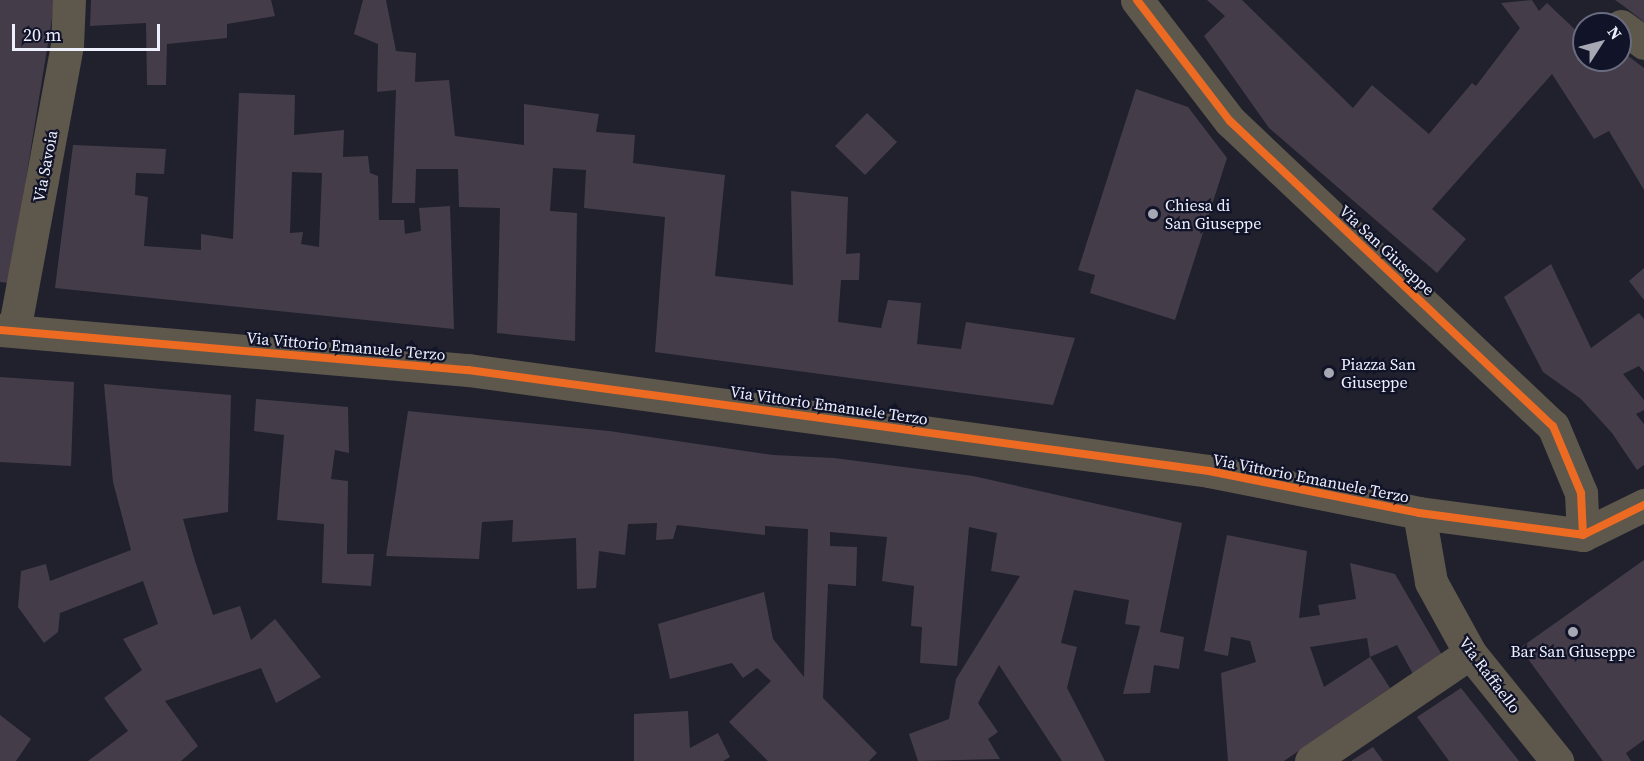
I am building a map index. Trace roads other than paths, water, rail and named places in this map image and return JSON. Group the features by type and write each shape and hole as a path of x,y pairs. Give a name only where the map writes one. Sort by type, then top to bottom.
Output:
{"street":[{"name":"Via Savoia","path":"7,331 67,45 69,0"},
{"name":"Via San Giuseppe","path":"1137,0 1230,121 1553,426 1581,493 1583,535"},
{"name":"Via Vittorio Emanuele Terzo","path":"7,331 492,373 1209,471 1419,513 1583,535"},
{"path":"1583,535 1644,505"},
{"name":"Via Raffaello","path":"1419,513 1431,582 1470,653 1557,761"},
{"path":"1311,761 1470,653"}],"place":[{"name":"Chiesa di San Giuseppe","path":"1153,214"},
{"name":"Piazza San Giuseppe","path":"1329,373"},
{"name":"Bar San Giuseppe","path":"1573,632"}]}
